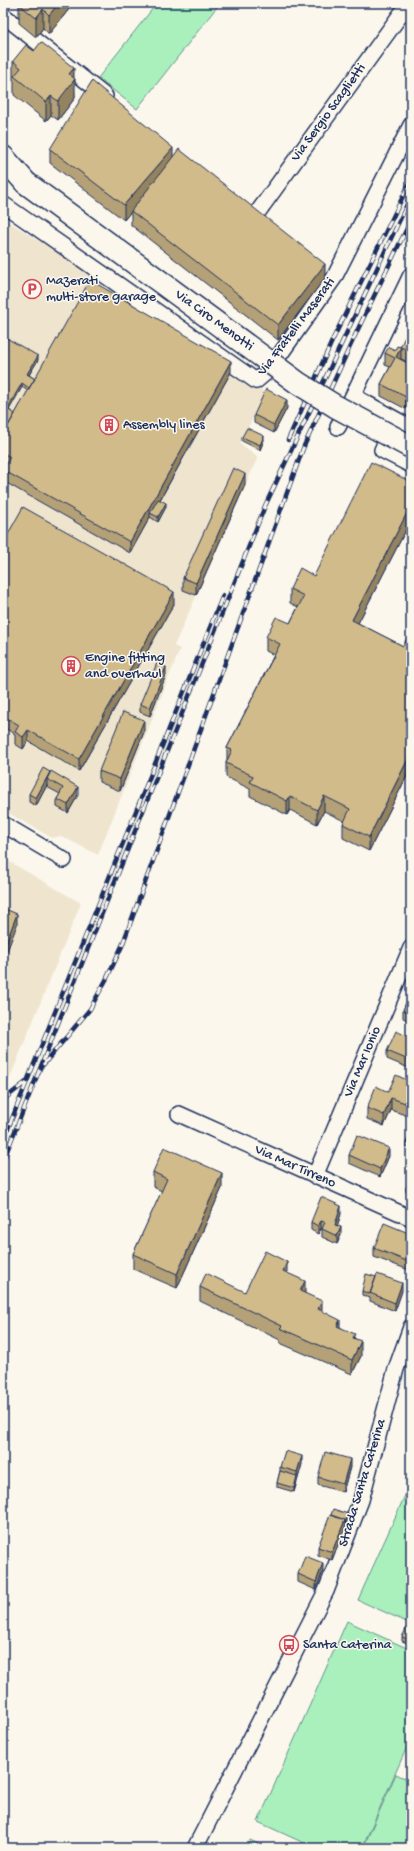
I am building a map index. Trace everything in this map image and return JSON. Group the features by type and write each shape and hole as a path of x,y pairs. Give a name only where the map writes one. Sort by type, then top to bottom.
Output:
{"main road":[{"name":"Via Ciro Menotti","path":"3,157 26,183"},
{"name":"Via Ciro Menotti","path":"3,169 26,183 298,383 335,406 411,447"}],"street":[{"name":"Via Sergio Scaglietti","path":"255,216 404,8"},
{"path":"3,15 116,105"},
{"name":"Via Fratelli Maserati","path":"3,204 256,381 269,370 334,278 411,125"},
{"path":"243,206 267,225"},
{"path":"322,269 334,278"},
{"path":"338,427 411,275"},
{"path":"353,396 411,428"},
{"path":"396,420 382,450 411,465"},
{"path":"3,824 64,860"},
{"name":"Via Mar Ionio","path":"315,1176 411,948"},
{"name":"Via Mar Tirreno","path":"179,1114 411,1218"},
{"name":"Strada Santa Caterina","path":"195,1848 326,1590 360,1500 396,1369 411,1328"}],"shaded area":[{"path":"3,218 97,278 89,290 230,369 266,393 240,443 258,457 174,646 180,649 98,855 61,836 52,838 3,810"},
{"path":"3,858 81,903 3,1095"}],"green space":[{"path":"157,3 220,3 137,109 98,78"},
{"path":"411,1482 411,1624 358,1600"},
{"path":"347,1621 411,1650 411,1738 362,1848 315,1848 258,1822"},
{"path":"396,1774 411,1781 411,1848 363,1848"},
{"path":"250,1840 267,1848 247,1848"}],"building":[{"path":"59,3 49,15 43,9 36,18 19,4"},
{"path":"41,42 74,68 69,74 75,79 58,101 51,96 46,102 14,76 21,68 13,61 26,45 34,51"},
{"path":"92,81 173,148 124,205 50,149"},
{"path":"179,149 325,264 278,325 131,211"},
{"name":"Assembly lines","path":"90,280 231,361 130,542 3,470 10,457 3,453 3,435"},
{"path":"406,335 411,337 411,352 401,347 396,357 411,365 411,388 406,397 381,384 395,358 385,353 389,347 395,350 397,346 400,347"},
{"path":"3,336 38,356 27,374 35,379 29,388 22,383 7,409 15,414 9,424 3,420"},
{"path":"266,389 287,400 274,425 254,415"},
{"path":"247,428 264,436 260,445 242,437"},
{"path":"371,462 411,482 411,505 352,620 403,646 411,631 411,753 369,837 343,824 350,809 324,796 317,810 290,796 287,801 250,782 253,776 226,763 232,750 227,748 280,644 266,637 276,617 290,623 304,596 290,589 300,568 314,576"},
{"path":"233,468 245,474 196,583 183,578"},
{"path":"158,499 166,503 158,517 150,513"},
{"name":"Engine fitting and overhaul","path":"23,507 174,592 79,759 28,730 23,737 15,732 19,725 3,716 3,543"},
{"path":"157,663 166,667 150,708 140,704"},
{"path":"123,712 144,720 120,779 99,771"},
{"path":"43,768 50,772 36,798 29,794"},
{"path":"51,771 78,787 68,805 57,799 63,788 47,779"},
{"path":"3,908 17,914 3,951"},
{"path":"411,991 411,1014 403,1010"},
{"path":"396,1031 411,1038 411,1061 387,1051"},
{"path":"396,1075 411,1082 411,1105 391,1098 384,1115 367,1108 376,1086 388,1092"},
{"path":"411,1132 411,1145 406,1143"},
{"path":"357,1135 389,1148 380,1169 349,1155"},
{"path":"164,1147 222,1173 177,1274 133,1254 167,1179 153,1172"},
{"path":"411,1179 411,1190 406,1188"},
{"path":"321,1197 341,1206 335,1225 341,1227 337,1236 322,1229 325,1222 321,1221 318,1226 311,1222"},
{"path":"384,1223 411,1234 411,1256 409,1262 374,1248"},
{"path":"265,1251 287,1262 283,1271 305,1281 300,1291 322,1301 318,1309 340,1320 337,1326 355,1334 353,1338 361,1341 352,1360 280,1328 282,1326 200,1287 206,1273 245,1292"},
{"path":"366,1274 376,1277 370,1294 362,1291"},
{"path":"377,1274 402,1283 395,1303 370,1293"},
{"path":"285,1451 302,1456 297,1472 280,1467"},
{"path":"325,1452 350,1459 343,1484 318,1477"},
{"path":"280,1471 297,1476 294,1488 277,1483"},
{"path":"333,1509 348,1514 345,1524 345,1520 331,1515"},
{"path":"330,1515 345,1520 332,1552 318,1547"},
{"path":"305,1556 323,1563 316,1582 298,1574"},
{"path":"408,1625 411,1626 410,1640 402,1637"}],"railway":[{"path":"288,440 333,339 411,180"},
{"path":"3,1161 265,506 411,196"},
{"path":"43,1065 90,1009 122,946 304,446 359,327 411,220"},
{"path":"3,1141 223,595"},
{"path":"3,1100 26,1082"}],"place":[{"name":"Mazerati multi-store garage","path":"32,289"},
{"name":"Assembly lines","path":"109,425"},
{"name":"Engine fitting and overhaul","path":"71,666"},
{"name":"Santa Caterina","path":"289,1645"}]}
